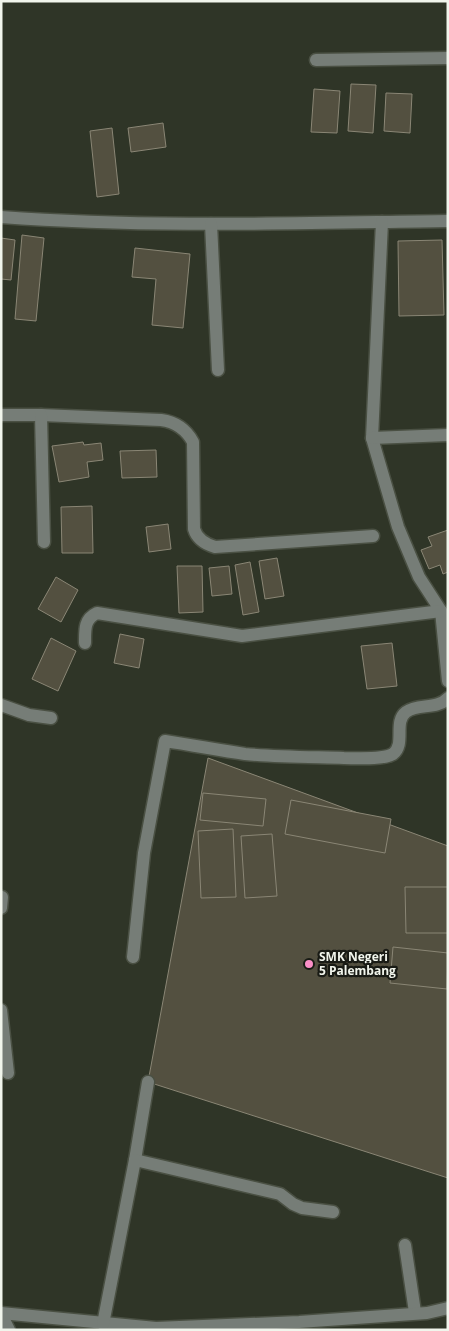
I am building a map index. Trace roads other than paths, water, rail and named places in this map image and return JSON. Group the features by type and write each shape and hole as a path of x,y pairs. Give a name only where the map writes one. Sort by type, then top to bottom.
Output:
{"street":[{"path":"316,60 448,58"},
{"path":"1,217 211,224 448,221"},
{"path":"382,222 372,438 398,527 419,577 441,611 448,681"},
{"path":"211,224 218,370"},
{"path":"1,415 41,415 175,422 193,442 194,529 198,537 208,545 215,547 373,536"},
{"path":"41,415 44,542"},
{"path":"372,438 448,435"},
{"path":"85,643 86,625 89,617 97,613 242,636 441,611"},
{"path":"133,957 144,853 166,741 246,754 305,757 384,757 394,753 399,747 400,720 403,714 410,709 441,704 448,698"},
{"path":"1,705 29,715 51,718"},
{"path":"1,1010 8,1072"},
{"path":"103,1324 148,1082"},
{"path":"135,1160 280,1194 302,1208 333,1212"},
{"path":"405,1245 416,1312"},
{"path":"1,1314 169,1329 299,1322 416,1312 427,1313 448,1308"},
{"path":"1,1314 9,1330"}],"place":[{"name":"SMK Negeri 5 Palembang","path":"309,964"}]}
